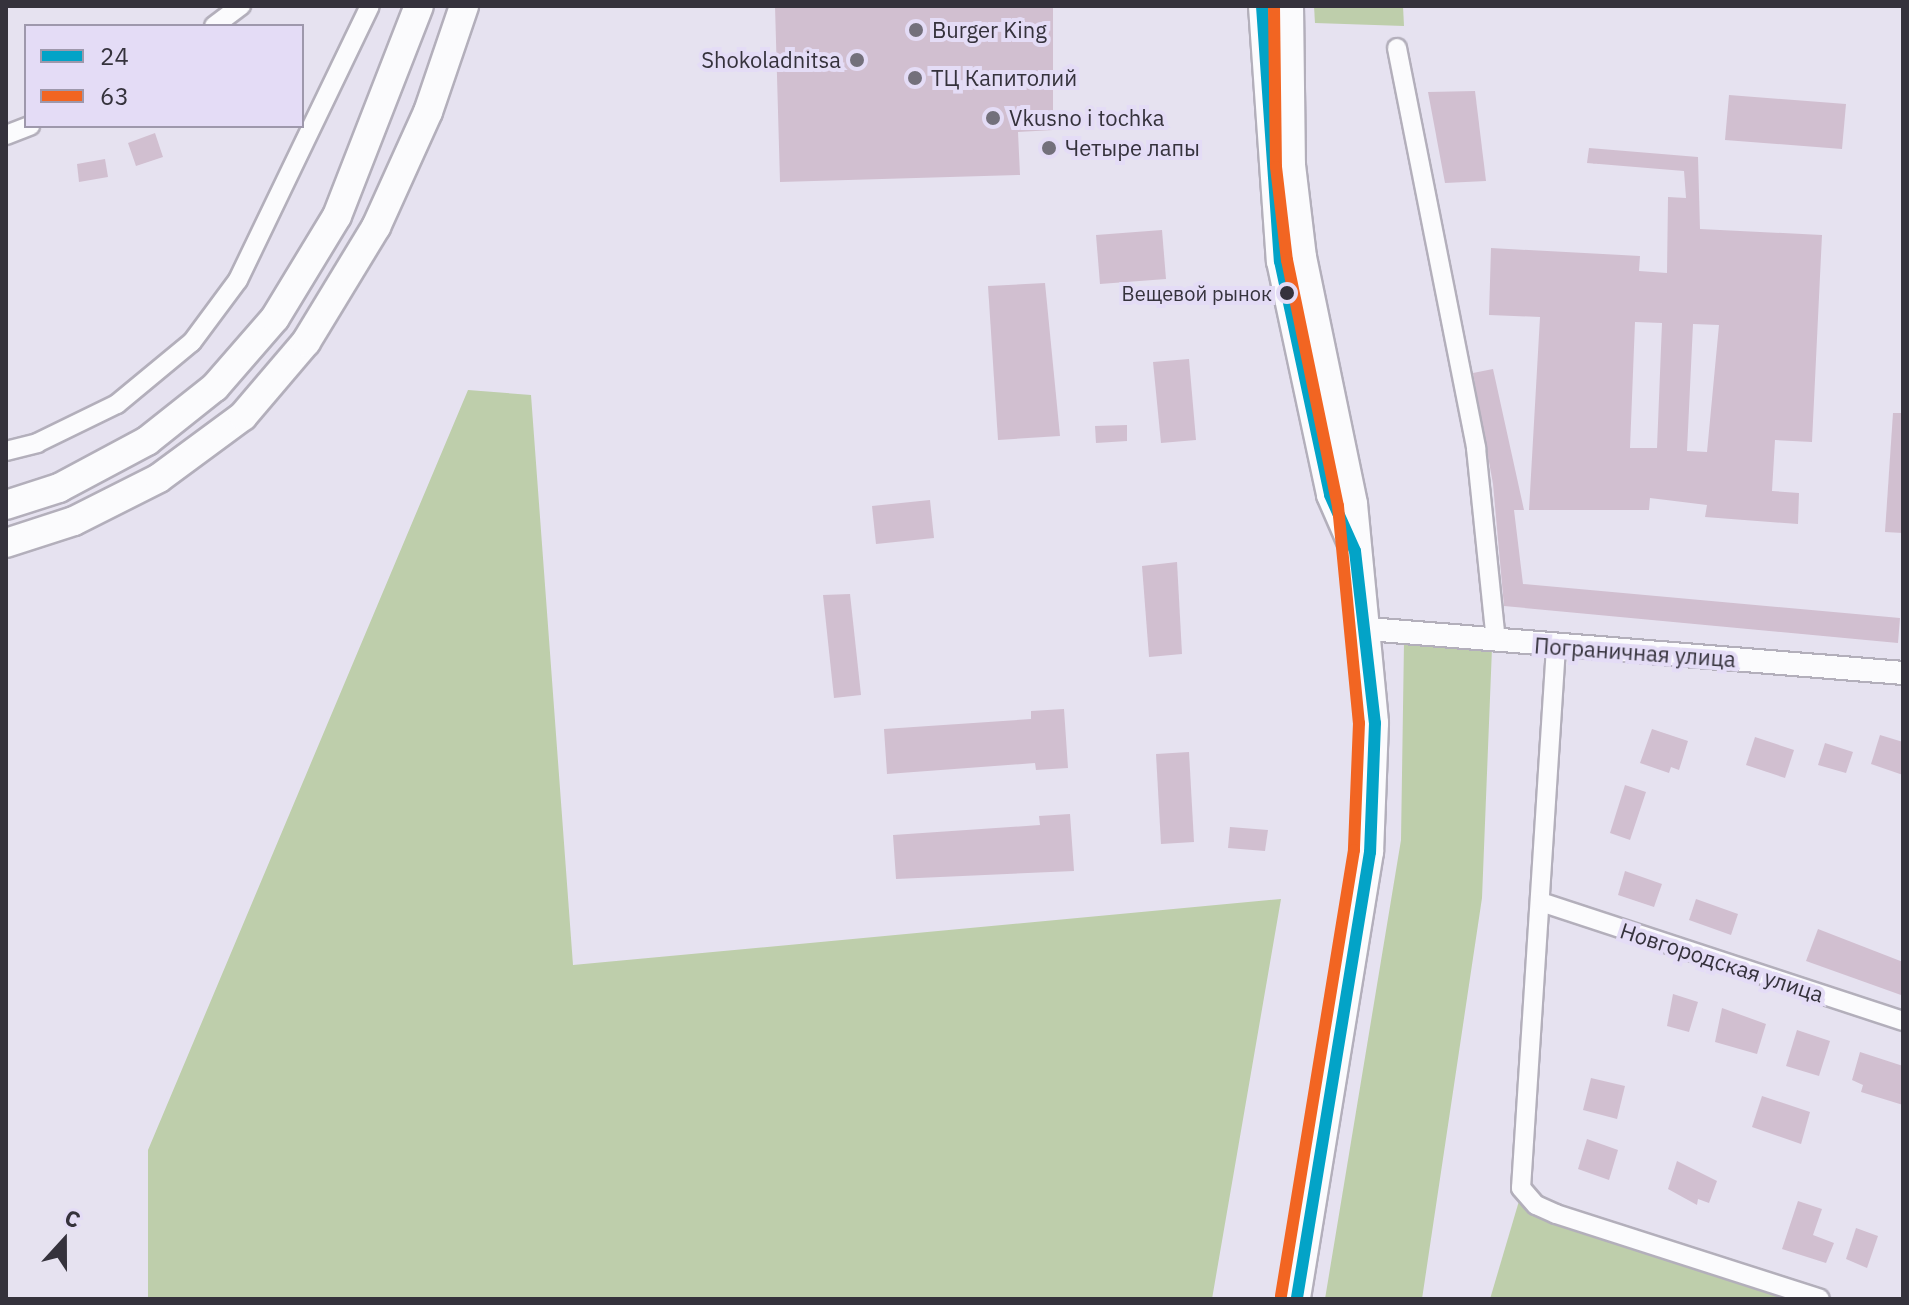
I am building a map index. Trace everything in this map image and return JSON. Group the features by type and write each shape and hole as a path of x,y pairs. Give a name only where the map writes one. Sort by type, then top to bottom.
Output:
{"main road":[{"path":"6,505 59,488 147,441 215,387 275,318 337,216 419,6"},
{"path":"6,543 74,521 159,478 243,416 288,363 376,227 428,112 464,6"},
{"path":"1262,6 1280,261 1330,495 1355,551"},
{"path":"1290,6 1292,165 1303,257 1354,504 1355,551 1368,629 1373,824 1297,1299"}],"street":[{"path":"217,24 241,6"},
{"path":"6,451 37,443 117,404 192,342 238,280 370,6"},
{"path":"1397,48 1473,433 1496,641"},
{"name":"Пограничная улица","path":"1368,629 1556,647 1903,673"},
{"path":"1556,647 1521,1188 1536,1205 1556,1214 1820,1299"},
{"name":"Новгородская улица","path":"1541,902 1903,1021"}],"green space":[{"path":"1314,6 1403,6 1404,26 1315,23"},
{"path":"468,390 531,395 573,965 1281,899 1212,1299 148,1299 148,1150"},
{"path":"1404,642 1492,648 1482,898 1422,1299 1325,1299 1401,840"},
{"path":"1519,1201 1536,1205 1820,1299 1490,1299"}],"building":[{"name":"ТЦ Капитолий","path":"775,6 1053,6 1053,130 1018,132 1020,175 780,182"},
{"path":"1475,91 1486,181 1445,183 1428,92"},
{"path":"1729,95 1846,104 1842,149 1725,140"},
{"path":"155,133 163,157 136,166 128,143"},
{"path":"1589,148 1698,157 1700,229 1822,235 1812,442 1775,440 1772,491 1799,493 1798,524 1705,517 1707,505 1650,498 1649,510 1529,510 1540,317 1489,315 1491,248 1640,256 1639,271 1667,273 1668,197 1686,198 1684,171 1587,163","holes":["1635,322 1662,323 1657,448 1630,448","1693,324 1719,325 1707,452 1687,451"]},
{"path":"105,159 108,177 79,182 77,164"},
{"path":"1162,230 1166,279 1100,284 1096,235"},
{"path":"1045,283 1060,436 998,440 988,286"},
{"path":"1189,359 1196,440 1161,443 1153,362"},
{"path":"1493,369 1524,510 1514,510 1523,584 1900,618 1898,643 1504,606 1493,484 1473,373"},
{"path":"1893,413 1903,413 1903,533 1885,532"},
{"path":"1127,425 1127,441 1096,443 1095,426"},
{"path":"930,500 934,538 876,544 872,506"},
{"path":"1177,562 1182,654 1149,657 1142,566"},
{"path":"850,594 861,695 834,698 823,595"},
{"path":"1064,709 1068,768 1036,770 1035,763 887,774 884,729 1031,719 1031,711"},
{"path":"1652,729 1688,741 1679,770 1671,767 1669,773 1640,763"},
{"path":"1880,735 1903,742 1903,775 1871,764"},
{"path":"1755,737 1794,750 1785,778 1746,765"},
{"path":"1825,743 1853,752 1846,773 1818,765"},
{"path":"1189,752 1194,842 1161,844 1156,754"},
{"path":"1625,785 1646,792 1630,840 1610,833"},
{"path":"1070,814 1074,871 896,879 893,835 1040,825 1039,816"},
{"path":"1230,827 1268,830 1265,851 1228,848"},
{"path":"1625,871 1662,884 1654,907 1618,895"},
{"path":"1696,899 1738,914 1731,935 1689,920"},
{"path":"1818,929 1903,962 1901,995 1806,961"},
{"path":"1673,994 1698,1002 1689,1032 1667,1026"},
{"path":"1722,1008 1766,1024 1757,1054 1715,1042"},
{"path":"1797,1030 1830,1041 1819,1076 1786,1066"},
{"path":"1860,1052 1903,1066 1903,1105 1861,1092 1863,1085 1852,1080"},
{"path":"1591,1078 1625,1086 1617,1119 1583,1110"},
{"path":"1762,1096 1810,1112 1801,1144 1752,1127"},
{"path":"1587,1139 1618,1150 1609,1180 1578,1169"},
{"path":"1677,1161 1717,1181 1709,1203 1698,1199 1697,1205 1668,1189"},
{"path":"1798,1201 1822,1209 1813,1235 1834,1243 1826,1263 1782,1249"},
{"path":"1856,1228 1878,1236 1867,1268 1846,1259"}],"transit line":[{"name":"24","path":"1262,6 1280,261 1330,495 1355,551 1375,723 1370,852 1297,1299"},
{"name":"63","path":"1274,6 1276,167 1287,260 1338,506 1359,723 1354,850 1281,1296"}],"place":[{"name":"Burger King","path":"916,30"},
{"name":"Shokoladnitsa","path":"857,60"},
{"name":"ТЦ Капитолий","path":"915,78"},
{"name":"Vkusno i tochka","path":"993,118"},
{"name":"Четыре лапы","path":"1049,148"},
{"name":"Вещевой рынок","path":"1287,293"}]}
